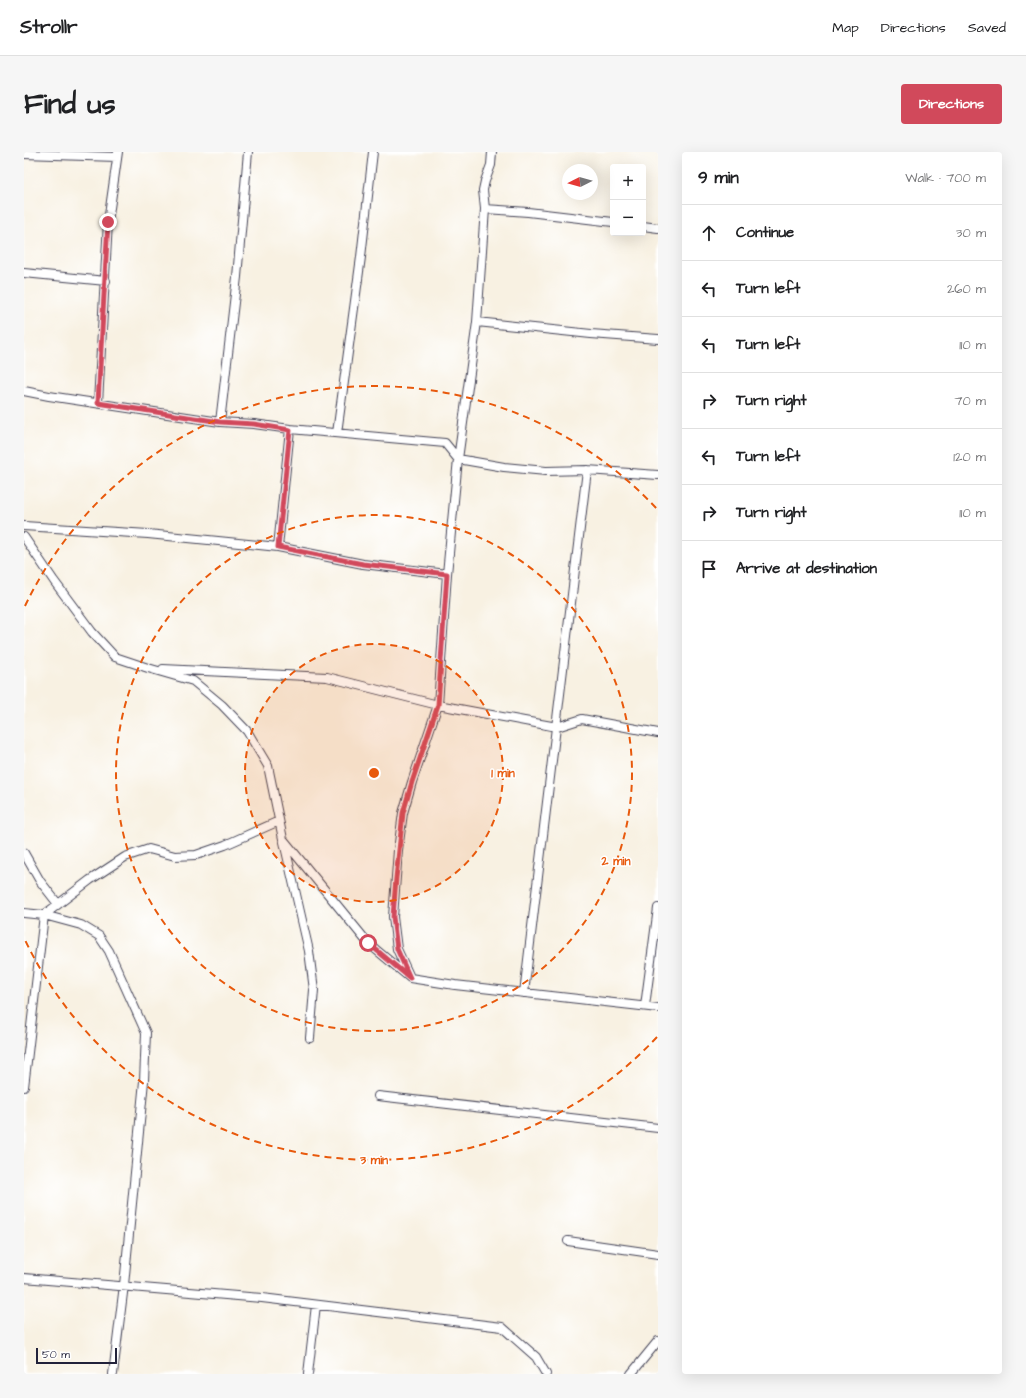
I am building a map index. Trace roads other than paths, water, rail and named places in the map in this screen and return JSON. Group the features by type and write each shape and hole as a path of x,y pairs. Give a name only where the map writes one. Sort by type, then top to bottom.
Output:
{"street":[{"path":"220,422 237,277 248,152"},
{"path":"337,433 361,257 373,152"},
{"path":"410,978 397,949 393,917 398,850 403,813 438,705 447,574 458,459 477,322 485,209 483,190 491,165 492,152"},
{"path":"24,154 118,155 108,222 106,281 98,403"},
{"path":"485,209 528,212 610,222"},
{"path":"646,226 658,228"},
{"path":"24,273 106,281"},
{"path":"477,322 590,334 658,339"},
{"path":"24,391 220,422 254,424 290,430 337,433 445,444 458,459 504,467 546,471 587,470 658,475"},
{"path":"278,547 290,430"},
{"path":"524,993 587,470"},
{"path":"24,526 148,534 278,547 363,564 447,574"},
{"path":"24,537 54,581 92,632 115,657 193,681 222,705 247,732 268,766 309,951 314,990 310,1038"},
{"path":"148,668 327,677 438,705 557,727 582,719 658,733"},
{"path":"24,1087 44,915 90,880 125,857 149,849 175,856 196,855 225,845 279,821"},
{"path":"283,839 368,943 410,978 454,985 658,1008"},
{"path":"24,853 40,881 58,904"},
{"path":"645,1006 658,908"},
{"path":"24,913 44,915 81,925 99,936 109,951 146,1033 144,1082 124,1286 113,1374"},
{"path":"378,1096 658,1128"},
{"path":"568,1241 658,1254"},
{"path":"24,1278 262,1298 502,1326 536,1357 546,1374"},
{"path":"308,1374 316,1305"},
{"path":"631,1374 658,1341"}]}
